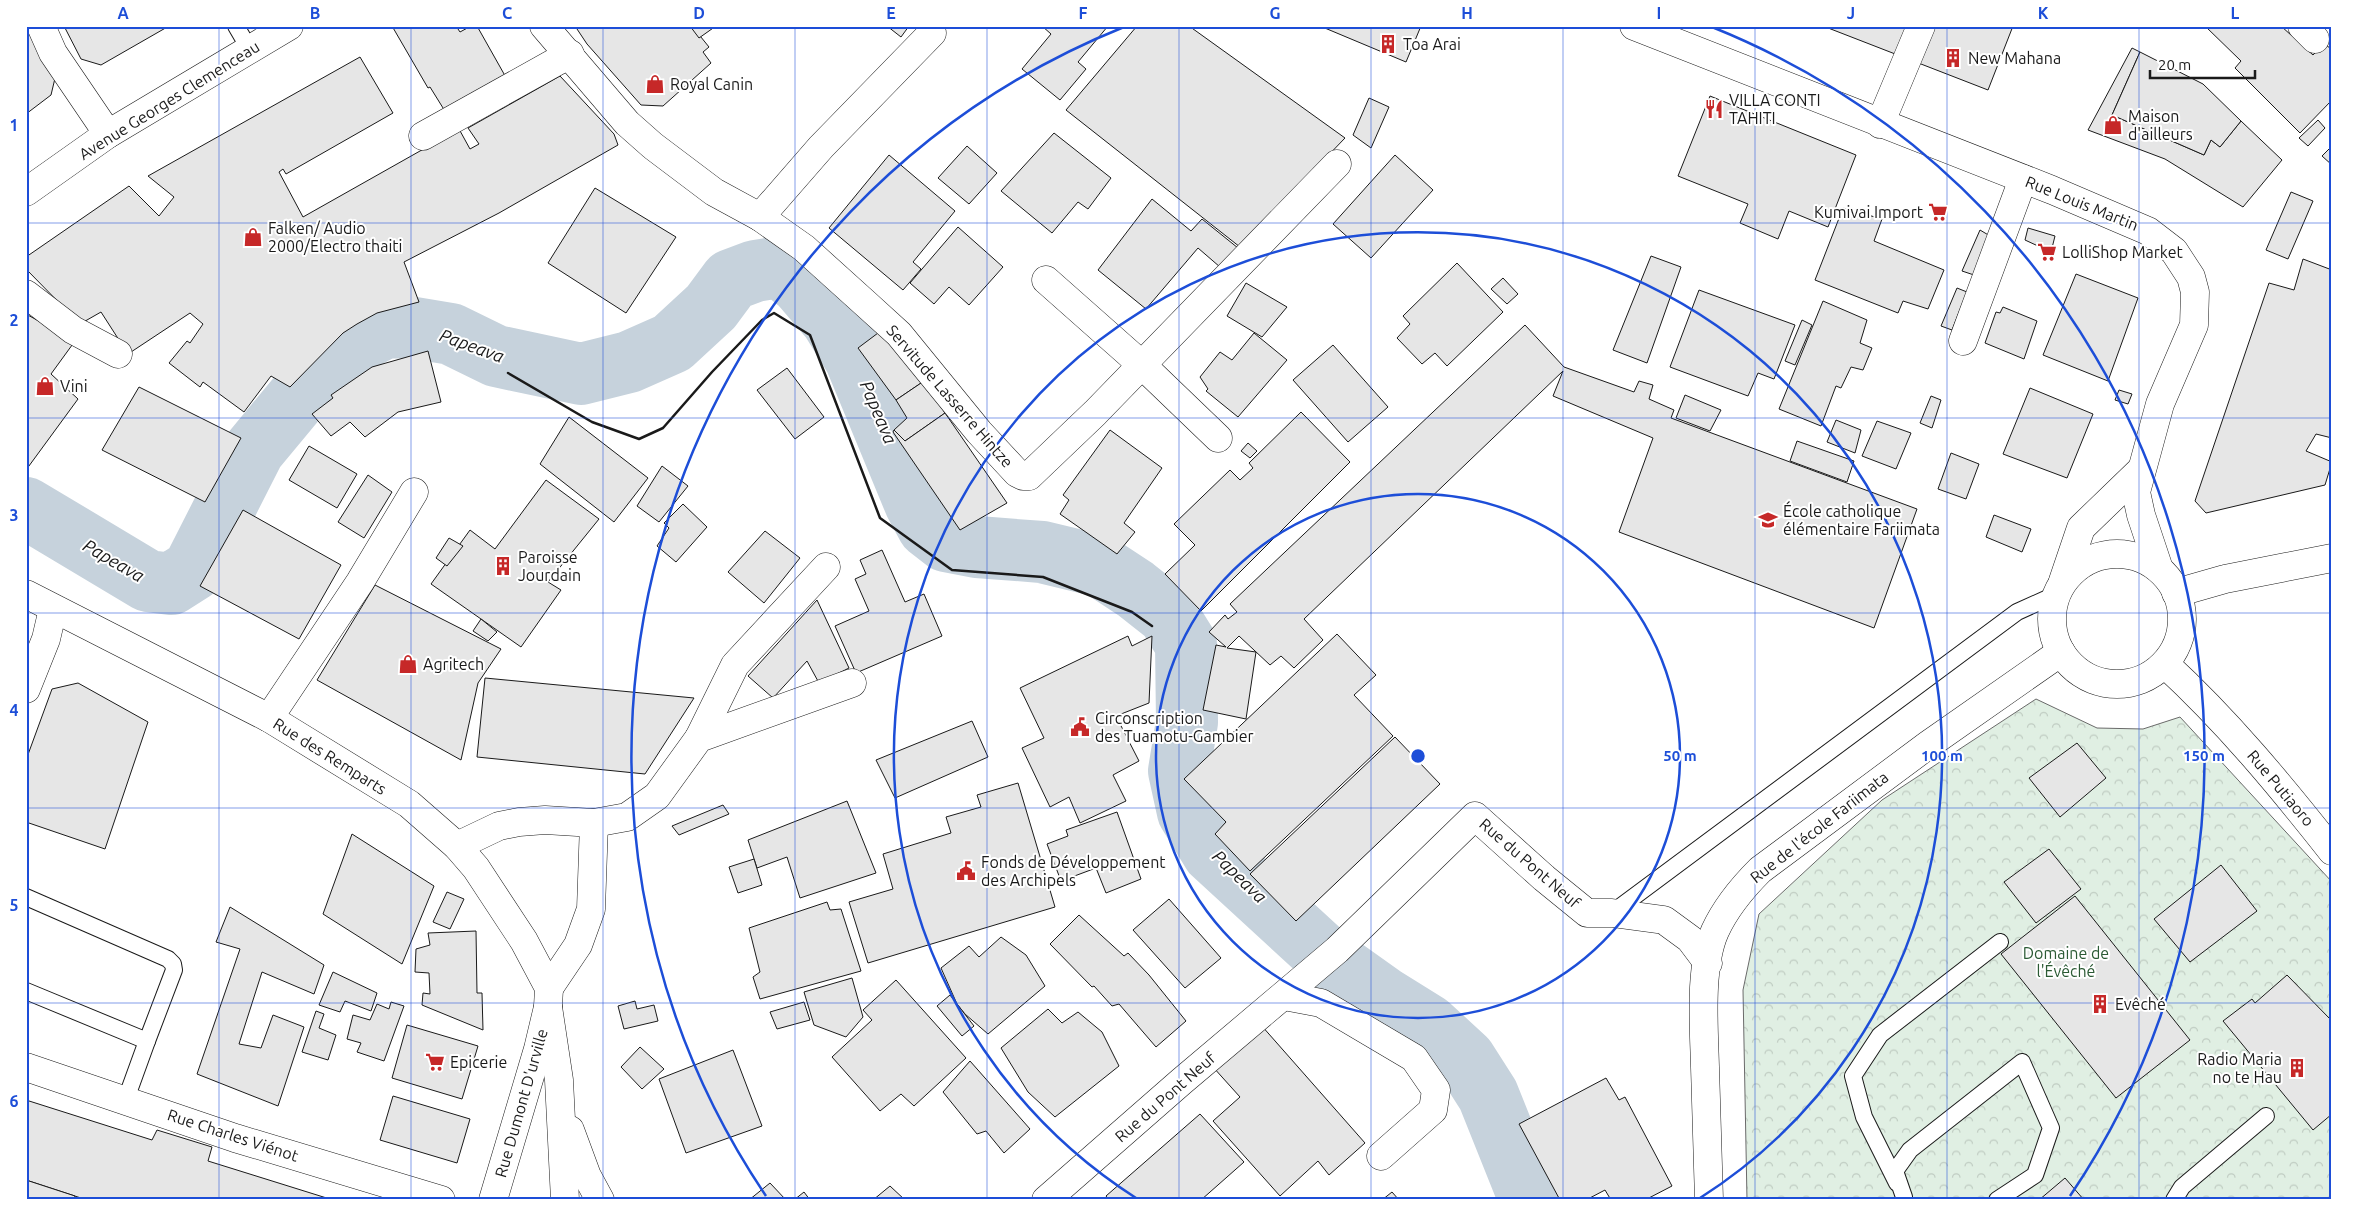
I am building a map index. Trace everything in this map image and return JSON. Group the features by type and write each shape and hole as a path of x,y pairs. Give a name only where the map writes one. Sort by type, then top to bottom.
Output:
{"street":[{"path":"41,26 53,53 108,134"},
{"name":"Avenue Georges Clemenceau","path":"26,192 108,134 289,26"},
{"name":"Servitude Lasserre Hintze","path":"544,26 628,123 652,146 714,192 760,217 804,248 899,334 979,432 1023,476 1029,476 1142,365 1337,164"},
{"name":"Rue Louis Martin","path":"1634,26 2023,179 2148,231 2174,251 2184,264 2191,277 2195,292 2194,325 2160,404 2140,471 2081,528 2059,589"},
{"path":"1880,124 1921,26"},
{"path":"760,217 821,147 932,33"},
{"path":"422,136 570,54"},
{"path":"1963,341 2023,179"},
{"path":"1046,280 1142,365 1218,438"},
{"path":"26,294 73,330 118,354"},
{"path":"2140,471 2136,492 2141,515 2159,569"},
{"path":"269,718 360,582 414,492"},
{"path":"2105,555 2139,556 2159,569 2166,575 2180,602 2183,622 2180,638 2174,652 2165,664 2146,677 2129,684 2100,682 2085,676 2068,661 2055,639 2052,620 2053,605 2059,589 2081,564 2105,555"},
{"path":"2176,593 2224,579 2332,558"},
{"path":"457,846 499,826 518,822 545,820 594,823 627,817 657,796 699,738 735,665 826,567"},
{"name":"Rue des Remparts","path":"26,594 269,718 409,804 457,846 476,868 524,941 549,997 559,1080"},
{"path":"26,689 46,639 53,609"},
{"name":"Rue de l'école Fariimata","path":"1709,1200 1704,1013 1708,962 1715,932 1728,907 1740,890 1760,870 1920,750 2061,652"},
{"name":"Rue Putiaoro","path":"2165,664 2201,697 2231,730 2289,796 2332,851"},
{"path":"699,738 852,683"},
{"name":"Rue du Pont Neuf","path":"1046,1200 1182,1081 1338,950 1476,816 1544,878 1586,913 1612,913 1664,920 1690,939 1708,962"},
{"name":"Rue Dumont D'urville","path":"493,1200 530,1076 549,997 578,945 591,909 594,823"},
{"path":"1284,996 1321,1003 1414,1058 1436,1090 1433,1110 1380,1156"},
{"name":"Rue Charles Viénot","path":"26,1067 126,1099 235,1138 441,1200"},
{"path":"559,1080 565,1200"},
{"path":"559,1080 572,1140 587,1176 600,1200"}],"lane":[{"path":"236,26 250,50"},
{"path":"1612,913 2017,612 2059,589"},
{"path":"26,896 168,959 173,964 174,970 126,1099"},
{"path":"1906,1198 1864,1117 1853,1076 1880,1035 2000,942"},
{"path":"26,991 147,1041"},
{"path":"1906,1198 1895,1172 1910,1150 2022,1062 2052,1128 2035,1175 1997,1200"},
{"path":"2174,1200 2182,1188 2266,1116"}],"green space":[{"name":"Domaine de l'Évêché","path":"2036,699 2097,728 2143,729 2180,717 2332,882 2332,1200 1747,1200 1743,990 1759,914 1882,800"}],"building":[{"path":"26,26 56,74 51,95 26,114"},
{"path":"64,26 169,26 101,65 81,59"},
{"path":"392,26 456,26 460,32 471,26 477,26 508,81 448,116 430,87 428,88"},
{"name":"Royal Canin","path":"575,26 646,26 648,28 650,26 692,26 709,47 703,52 711,63 663,106 641,105 587,44"},
{"path":"690,26 716,26 699,38"},
{"path":"887,26 909,26 901,37"},
{"path":"1042,26 1108,26 1078,62 1086,69 1060,100 1022,69 1051,34"},
{"path":"1137,26 1189,26 1345,138 1240,247 1066,110"},
{"name":"Toa Arai","path":"1320,26 1421,26 1406,62"},
{"name":"New Mahana","path":"1823,26 2013,26 1988,90"},
{"path":"2205,26 2281,26 2313,55 2324,43 2332,50 2332,100 2300,133 2235,68 2241,61"},
{"name":"Maison d'ailleurs","path":"2132,48 2140,52 2112,115 2204,155 2211,140 2220,147 2241,121 2282,160 2243,207 2165,159 2088,130"},
{"name":"Maison d'ailleurs","path":"2140,52 2203,84 2241,121 2220,147 2211,140 2204,155 2112,115"},
{"name":"Falken/ Audio 2000/Electro thaiti","path":"360,57 393,113 286,174 283,169 279,172 303,217 459,129 470,149 479,144 468,128 560,76 614,134 618,145 499,213 404,262 419,302 377,313 343,333 290,387 271,376 244,412 203,382 200,387 169,363 187,341 190,343 203,324 190,313 128,354 101,312 80,324 26,269 26,257 129,186 159,216 174,197 148,176"},
{"path":"1710,96 1856,155 1828,227 1789,211 1778,239 1740,223 1748,204 1678,176"},
{"path":"1369,98 1389,107 1371,148 1353,135"},
{"path":"2318,120 2325,128 2308,146 2299,138"},
{"path":"1054,133 1111,178 1088,209 1078,202 1052,233 1001,191"},
{"path":"967,146 997,173 969,204 938,178"},
{"path":"2332,146 2332,165 2322,156"},
{"path":"889,155 955,211 913,262 921,269 903,290 829,228"},
{"path":"1395,155 1433,190 1371,258 1333,224"},
{"path":"595,188 676,237 626,313 548,263"},
{"path":"2291,192 2313,201 2288,259 2266,250"},
{"path":"1152,199 1191,231 1202,219 1238,248 1220,267 1198,248 1146,309 1098,270"},
{"path":"1843,208 1882,219 1874,241 1944,270 1928,309 1903,301 1898,313 1815,280"},
{"path":"958,227 1003,267 969,305 949,287 934,304 910,283"},
{"path":"2028,228 2055,236 2051,252 2025,240"},
{"path":"1980,230 1990,236 1974,275 1962,271"},
{"path":"1651,256 1681,267 1647,363 1613,350"},
{"path":"2303,259 2332,270 2332,438 2316,434 2306,451 2332,462 2325,485 2206,513 2195,501 2269,283 2294,290"},
{"path":"1457,263 1503,312 1447,366 1435,353 1422,364 1397,338 1410,324 1403,316"},
{"path":"2076,274 2138,298 2108,381 2043,355"},
{"path":"1503,278 1518,294 1507,304 1491,289"},
{"path":"1246,283 1287,307 1262,337 1227,316"},
{"path":"1957,288 1967,292 1952,330 1941,326"},
{"path":"1699,290 1795,325 1774,379 1758,373 1748,396 1670,367"},
{"path":"1823,301 1867,320 1860,343 1872,348 1863,370 1851,367 1841,388 1836,386 1821,426 1779,409"},
{"path":"2003,307 2037,321 2024,359 1985,343 1996,312 2000,313"},
{"name":"Vini","path":"26,314 75,341 51,374 78,399 26,470"},
{"path":"1802,320 1812,325 1795,365 1785,361"},
{"name":"École catholique élémentaire Fariimata","path":"1525,325 1564,367 1634,392 1639,381 1653,385 1649,399 1674,410 1671,418 1917,509 1874,628 1619,532 1653,438 1553,396 1563,371 1304,619 1323,640 1294,668 1281,656 1270,665 1239,636 1227,648 1256,652 1246,719 1203,710 1216,645 1226,647 1209,632 1225,615 1228,619 1237,612 1230,604"},
{"path":"882,330 924,381 896,400 858,348"},
{"path":"1254,333 1287,360 1238,417 1206,391 1208,389 1200,377 1220,352 1232,360"},
{"path":"1333,345 1388,407 1348,442 1293,380"},
{"path":"428,351 441,402 398,412 365,437 350,422 331,436 312,414 333,398 331,395 372,367"},
{"path":"787,368 824,417 795,439 757,390"},
{"path":"924,381 945,413 905,441 894,430 907,418 896,400"},
{"path":"139,387 241,438 205,502 102,450"},
{"path":"2030,388 2093,414 2067,478 2003,454"},
{"path":"2119,390 2132,394 2128,404 2115,400"},
{"path":"1685,395 1721,410 1710,431 1676,418"},
{"path":"1931,396 1941,400 1932,428 1920,423"},
{"path":"1301,412 1350,462 1201,611 1165,574 1195,545 1174,524 1230,470 1240,480 1253,468 1249,463"},
{"path":"945,413 1007,503 960,530 893,432 894,430 905,441"},
{"path":"569,417 648,478 614,522 540,464"},
{"path":"1836,420 1861,430 1855,453 1827,442"},
{"path":"1877,421 1911,433 1896,469 1862,456"},
{"path":"1110,430 1162,468 1124,523 1135,532 1117,554 1060,514 1069,500 1063,495"},
{"path":"1797,441 1854,461 1847,482 1790,461"},
{"path":"1248,443 1257,451 1250,458 1241,451"},
{"path":"309,446 357,474 337,508 289,480"},
{"path":"1951,453 1979,464 1966,499 1938,489"},
{"path":"662,466 688,486 659,522 637,506"},
{"path":"368,475 392,492 364,538 338,522"},
{"name":"Paroisse Jourdain","path":"546,480 599,519 548,582 561,590 521,647 431,584 470,530 495,549"},
{"path":"683,504 707,527 676,562 657,546 669,528 664,523"},
{"path":"243,510 341,565 299,639 200,586"},
{"path":"1994,515 2031,529 2022,552 1986,537"},
{"path":"765,531 800,558 764,603 728,572"},
{"path":"449,538 463,546 447,566 436,558"},
{"path":"882,550 905,602 924,594 942,636 856,673 835,626 869,611 855,579 866,574 860,560"},
{"name":"Agritech","path":"375,585 501,649 478,683 461,760 317,680"},
{"path":"817,600 849,668 819,683 807,661 773,698 748,676"},
{"path":"481,619 497,632 488,641 473,631"},
{"path":"1337,634 1376,675 1354,695 1393,736 1250,871 1215,834 1226,822 1184,779"},
{"name":"Circonscription des Tuamotu-Gambier","path":"1128,636 1132,646 1152,636 1149,703 1116,716 1139,761 1113,775 1126,801 1080,823 1069,797 1050,807 1022,748 1044,738 1020,688"},
{"path":"485,678 694,698 645,774 477,757"},
{"path":"78,683 148,722 105,849 26,822 26,760 52,689"},
{"path":"972,721 988,757 895,798 876,760"},
{"path":"1395,737 1440,784 1296,921 1250,874"},
{"path":"2077,743 2106,778 2060,817 2029,778"},
{"name":"Fonds de Développement des Archipels","path":"1018,783 1055,907 868,963 849,902 893,889 883,854 951,833 946,817 981,807 977,795"},
{"path":"847,801 876,873 800,898 787,857 757,868 748,840"},
{"path":"723,805 729,814 679,835 672,826"},
{"path":"1117,812 1141,879 1106,893 1096,868 1061,881 1047,844 1068,836 1066,830"},
{"path":"352,834 434,886 402,964 323,914"},
{"path":"2049,849 2081,889 2036,923 2004,882"},
{"path":"754,859 762,885 738,893 729,867"},
{"name":"Evêché","path":"2221,865 2257,911 2190,962 2154,919"},
{"path":"447,892 464,899 450,929 433,922"},
{"name":"Evêché","path":"2075,896 2190,1040 2116,1098 2001,954"},
{"path":"1169,899 1221,958 1185,988 1133,930"},
{"path":"827,902 830,910 841,909 861,971 760,999 753,977 760,972 749,928"},
{"path":"230,907 324,965 314,994 262,972 239,1044 261,1048 273,1015 304,1027 278,1106 197,1074 240,949 216,942"},
{"path":"1079,915 1124,956 1128,953 1149,975 1186,1021 1156,1047 1119,1004 1112,1006 1050,944"},
{"path":"476,931 477,993 482,993 483,1030 422,1005 423,993 430,994 429,973 415,972 416,949 430,945 428,933"},
{"path":"1001,937 1026,955 1045,986 988,1034 965,1014 957,1004 941,968 969,946 979,957"},
{"path":"333,972 377,993 371,1011 345,1001 340,1012 319,1005"},
{"name":"Radio Maria no te Hau","path":"2287,975 2330,1019 2332,1018 2332,1114 2313,1130 2223,1021 2252,999 2255,1003"},
{"path":"852,978 863,1017 846,1037 814,1025 804,992"},
{"path":"896,980 966,1058 914,1106 901,1094 880,1111 832,1057 872,1020 863,1010"},
{"path":"950,995 974,1026 962,1036 937,1006"},
{"path":"635,1001 637,1009 654,1005 658,1021 624,1029 618,1006"},
{"path":"391,1002 404,1006 384,1061 357,1052 361,1043 347,1039 353,1015 370,1020 377,1004 389,1009"},
{"path":"804,1002 810,1020 777,1029 770,1012"},
{"path":"1048,1009 1062,1023 1078,1012 1102,1032 1119,1066 1055,1117 1028,1092 1001,1048"},
{"path":"316,1011 324,1014 319,1028 336,1035 328,1060 302,1052"},
{"name":"Epicerie","path":"407,1025 478,1046 462,1099 392,1078"},
{"path":"1261,1025 1365,1143 1329,1175 1318,1161 1280,1196 1213,1121 1240,1097 1213,1067"},
{"path":"640,1047 664,1069 642,1089 621,1067"},
{"path":"733,1050 762,1126 686,1153 659,1079"},
{"path":"970,1061 1030,1129 1004,1153 986,1131 977,1134 943,1092"},
{"path":"1606,1078 1619,1100 1625,1097 1672,1186 1645,1200 1611,1200 1605,1190 1586,1200 1560,1200 1519,1124"},
{"path":"393,1096 470,1119 457,1163 380,1140"},
{"path":"26,1100 152,1140 157,1130 212,1147 208,1161 333,1200 87,1200 26,1180"},
{"path":"1200,1114 1244,1162 1201,1200 1109,1200 1106,1196"},
{"path":"2065,1178 2084,1200 2039,1200"},
{"path":"26,1180 75,1196 74,1200 26,1200"},
{"path":"770,1183 786,1200 749,1200"},
{"path":"890,1186 905,1200 873,1200"},
{"path":"804,1192 810,1200 794,1200"},
{"path":"1392,1192 1399,1200 1382,1200"}],"waterway":[{"name":"Papeava","path":"26,508 148,581 171,584 193,570 254,450 298,397 361,340 386,327 415,328 451,334 496,356 581,374 629,362 672,343 711,307 731,280 755,271 780,267 801,284 831,319 855,358 915,503 928,527 946,541 977,547 1042,552 1100,566 1135,589 1168,615 1186,644 1187,722 1179,771 1188,812 1213,853 1324,955 1383,997 1428,1025 1465,1059 1488,1095 1530,1200"}],"wall":[{"path":"508,373 592,422 639,439 663,428 712,372 762,320 774,313 810,335 880,518 952,570 1043,577 1132,612 1152,626"}],"place":[{"name":"Toa Arai","path":"1388,44"},
{"name":"New Mahana","path":"1953,58"},
{"name":"Royal Canin","path":"655,84"},
{"name":"VILLA CONTI TAHITI","path":"1714,109"},
{"name":"Maison d'ailleurs","path":"2113,125"},
{"name":"Kumivai Import","path":"1938,212"},
{"name":"Falken/ Audio 2000/Electro thaiti","path":"253,237"},
{"name":"LolliShop Market","path":"2047,252"},
{"name":"Vini","path":"45,386"},
{"name":"École catholique élémentaire Fariimata","path":"1768,520"},
{"name":"Paroisse Jourdain","path":"503,566"},
{"name":"Agritech","path":"408,664"},
{"name":"Circonscription des Tuamotu-Gambier","path":"1080,727"},
{"name":"Fonds de Développement des Archipels","path":"966,871"},
{"name":"Evêché","path":"2100,1004"},
{"name":"Epicerie","path":"435,1062"},
{"name":"Radio Maria no te Hau","path":"2297,1068"}]}
